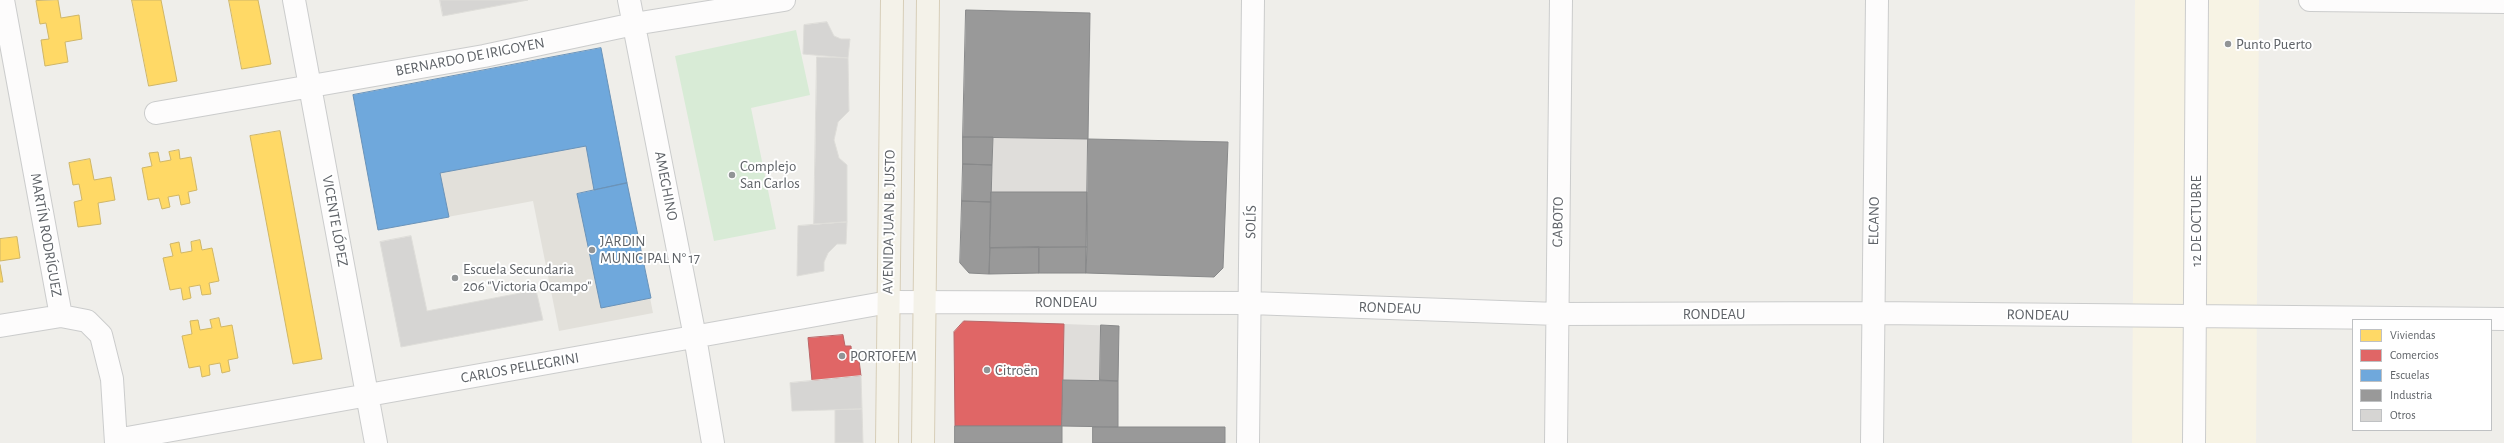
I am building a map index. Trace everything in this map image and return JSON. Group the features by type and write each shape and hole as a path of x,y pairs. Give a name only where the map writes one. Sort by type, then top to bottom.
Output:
{"main road":[{"name":"AVENIDA JUAN B. JUSTO","path":"887,443 892,0"},
{"path":"923,443 928,0"}],"street":[{"name":"MARTÍN RODRÍGUEZ","path":"3,0 61,316 87,321 101,335 112,378 116,442"},
{"name":"VICENTE LÓPEZ","path":"294,0 376,443"},
{"name":"AMEGHINO","path":"629,0 695,337 712,443"},
{"name":"BERNARDO DE IRIGOYEN","path":"156,113 484,56 634,24 784,0"},
{"name":"SOLÍS","path":"1248,443 1253,0"},
{"name":"GABOTO","path":"1556,443 1560,0"},
{"name":"ELCANO","path":"1872,443 1877,0"},
{"name":"12 DE OCTUBRE","path":"2194,443 2198,0"},
{"path":"2310,0 2504,2"},
{"name":"CARLOS PELLEGRINI","path":"116,442 367,394 889,302 925,301"},
{"name":"RONDEAU","path":"925,301 1250,303 1557,314 1873,313 2195,318 2504,319"},
{"path":"0,326 61,316"}],"shaded area":[{"path":"2135,0 2259,0 2256,443 2132,443"},
{"path":"601,48 653,313 559,331 533,201 378,230 353,95"},
{"path":"993,137 1088,139 1086,273 989,274"},
{"path":"1064,324 1119,326 1118,427 1062,426"}],"green space":[{"path":"796,30 810,95 751,108 776,229 714,241 675,56"}],"building: Viviendas":[{"path":"58,0 61,18 79,15 82,39 65,42 68,62 45,66 41,40 49,39 46,23 40,24 36,1"},
{"path":"132,0 161,0 177,81 149,86"},
{"path":"229,0 258,0 271,64 242,69"},
{"path":"280,131 322,359 293,364 250,136"},
{"path":"179,150 180,159 191,157 197,190 188,192 190,203 181,205 179,195 168,197 170,207 162,209 159,198 148,200 142,168 152,166 149,153 158,152 160,162 171,160 169,152"},
{"path":"90,159 94,180 111,177 115,200 98,203 101,224 78,227 74,202 82,200 79,184 73,185 69,163"},
{"path":"17,237 20,258 0,261 0,239"},
{"path":"200,240 202,250 212,248 219,281 209,283 211,294 202,295 200,285 189,287 191,298 183,300 181,288 170,290 163,258 173,256 170,244 179,242 181,253 192,251 191,242"},
{"path":"0,265 3,282 0,282"},
{"path":"219,318 221,327 232,325 238,358 228,360 230,371 222,373 220,363 209,365 210,375 202,377 200,366 189,368 182,336 192,334 190,321 198,320 200,330 212,328 210,320"}],"building: Comercios":[{"path":"964,321 1064,324 1062,426 955,426 954,332"},
{"path":"843,335 845,346 851,346 852,361 859,360 861,376 812,381 808,338"}],"building: Escuelas":[{"path":"601,48 627,183 594,190 586,146 440,173 449,217 378,230 353,95"},
{"path":"627,183 651,298 601,308 577,194"}],"building: Industria":[{"path":"966,10 1090,13 1088,139 963,137"},
{"path":"963,137 993,137 992,165 963,164"},
{"path":"1088,139 1228,142 1223,268 1214,277 1086,273"},
{"path":"963,164 992,165 991,202 962,201"},
{"path":"991,192 1087,192 1087,247 990,248"},
{"path":"962,201 991,202 989,274 969,273 960,263"},
{"path":"1039,247 1087,247 1086,273 1039,273"},
{"path":"1039,247 1039,273 989,274 990,248"},
{"path":"1101,325 1119,326 1118,381 1100,380"},
{"path":"1063,380 1118,381 1118,427 1062,426"},
{"path":"955,426 1062,426 1062,443 955,443"},
{"path":"1093,427 1225,427 1225,443 1093,443"}],"building: Otros":[{"path":"440,0 528,0 443,16"},
{"path":"827,22 834,36 841,39 850,39 848,58 803,54 804,25"},
{"path":"817,57 848,58 849,111 838,122 834,140 839,158 847,165 847,222 814,224"},
{"path":"847,222 846,244 837,244 828,253 824,262 824,271 797,276 798,226"},
{"path":"411,236 427,311 536,290 543,320 401,347 380,242"},
{"path":"861,376 862,409 792,411 790,383"},
{"path":"862,409 863,443 835,443 835,410"}],"place":[{"name":"Punto Puerto","path":"2228,44"},
{"name":"Complejo San Carlos","path":"732,175"},
{"name":"JARDIN MUNICIPAL N° 17","path":"592,250"},
{"name":"Escuela Secundaria 206 \"Victoria Ocampo\"","path":"455,278"},
{"name":"PORTOFEM","path":"842,356"},
{"name":"Citroën","path":"987,370"}]}
